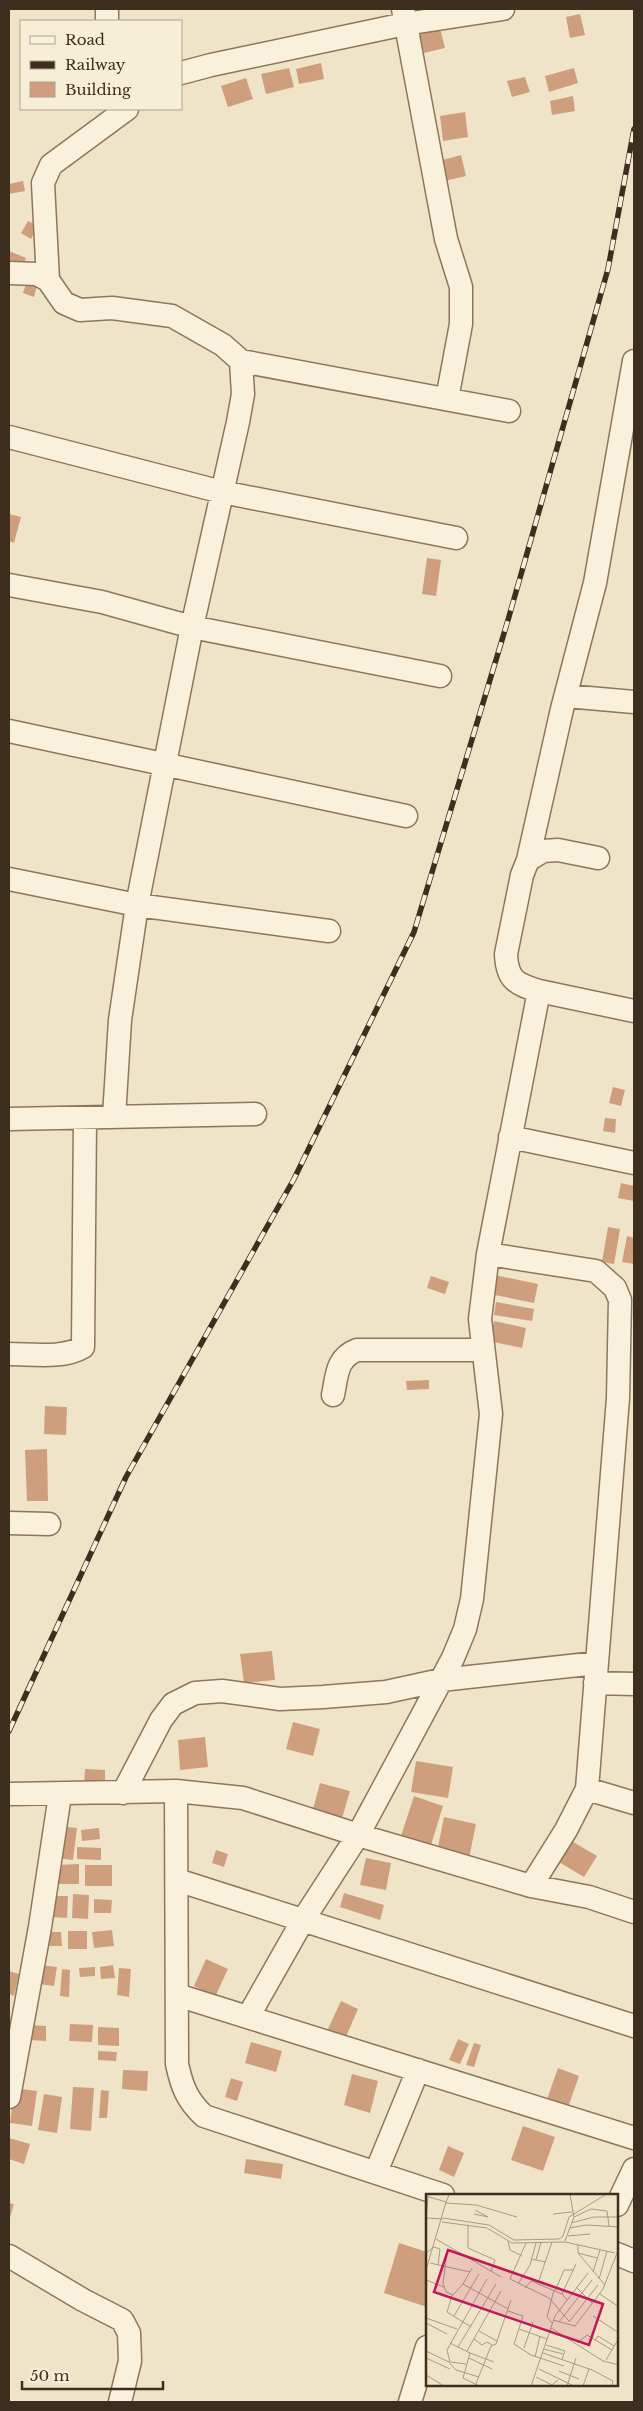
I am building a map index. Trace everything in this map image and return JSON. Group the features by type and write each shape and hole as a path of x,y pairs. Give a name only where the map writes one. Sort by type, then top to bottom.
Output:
{"street":[{"path":"182,73 404,17 503,9"},
{"path":"404,17 446,239 461,288 461,324 447,399"},
{"path":"48,280 43,184 45,174 50,165 109,116 124,110"},
{"path":"9,273 37,274 48,280 64,303 80,310 112,308 172,316 223,345 241,361 509,411"},
{"path":"114,1117 120,1020 137,905 192,626 243,394 241,361"},
{"path":"634,361 595,583 566,696 528,860 522,875 506,954 506,966 510,976 522,986 634,1011"},
{"path":"9,437 222,492 456,538"},
{"path":"9,585 102,602 192,626 440,676"},
{"path":"566,696 634,702"},
{"path":"9,731 406,816"},
{"path":"528,860 543,851 558,850 598,858"},
{"path":"9,880 137,905 329,931"},
{"path":"248,2017 303,1920 358,1835 442,1680 465,1629 472,1599 491,1414 480,1319 488,1254 539,991"},
{"path":"9,1119 255,1114"},
{"path":"9,1354 57,1353 76,1351 83,1347 85,1118"},
{"path":"510,1137 634,1163"},
{"path":"488,1254 596,1271 605,1277 615,1288 620,1300 626,1399 596,1673 587,1789 566,1830 531,1886"},
{"path":"333,1395 339,1363 348,1353 357,1350 483,1350"},
{"path":"9,1523 49,1524"},
{"path":"123,1793 161,1720 173,1704 195,1693 222,1690 280,1699 386,1692 442,1680 596,1673 634,1684"},
{"path":"587,1789 634,1803"},
{"path":"176,1791 176,2064 184,2092 191,2104 204,2116 440,2194"},
{"path":"9,1794 60,1795 176,1791 243,1798 358,1835 531,1886 589,1897 634,1912"},
{"path":"9,2096 40,1927 60,1795"},
{"path":"177,1880 634,2026"},
{"path":"177,1994 634,2138"},
{"path":"376,2172 418,2070"},
{"path":"618,2203 634,2169"},
{"path":"618,2254 634,2261"},
{"path":"9,2256 83,2300 122,2320 129,2334 130,2361 120,2402"},
{"path":"410,2402 426,2349"}],"building":[{"path":"580,14 585,35 570,38 566,17"},
{"path":"440,28 445,48 424,53 419,33"},
{"path":"321,63 324,79 299,84 296,69"},
{"path":"289,68 294,87 266,94 261,74"},
{"path":"574,68 578,83 549,92 545,76"},
{"path":"525,77 530,92 512,97 507,81"},
{"path":"246,78 253,99 228,107 221,86"},
{"path":"573,96 575,111 552,115 550,101"},
{"path":"465,112 468,137 443,141 440,116"},
{"path":"461,155 466,176 444,181 439,161"},
{"path":"23,181 25,191 9,194 9,184"},
{"path":"28,221 38,226 31,239 21,233"},
{"path":"9,251 26,258 20,272 9,268"},
{"path":"27,281 37,285 34,297 23,293"},
{"path":"9,514 21,517 14,543 9,541"},
{"path":"427,558 441,560 436,596 422,594"},
{"path":"613,1087 625,1090 621,1106 609,1103"},
{"path":"605,1118 616,1119 615,1133 603,1131"},
{"path":"621,1183 634,1186 634,1201 618,1198"},
{"path":"608,1227 620,1229 614,1264 602,1262"},
{"path":"627,1236 634,1238 634,1264 622,1262"},
{"path":"494,1275 538,1284 534,1303 490,1294"},
{"path":"431,1276 449,1282 445,1294 427,1288"},
{"path":"496,1302 534,1309 532,1321 494,1315"},
{"path":"494,1321 526,1328 522,1348 489,1341"},
{"path":"429,1380 429,1389 407,1390 406,1381"},
{"path":"45,1406 67,1407 66,1435 44,1434"},
{"path":"47,1449 48,1501 27,1501 25,1450"},
{"path":"272,1651 275,1680 244,1683 240,1654"},
{"path":"293,1722 320,1729 313,1756 286,1749"},
{"path":"205,1737 208,1767 180,1770 178,1740"},
{"path":"416,1761 453,1767 448,1798 411,1792"},
{"path":"85,1769 105,1770 105,1785 84,1784"},
{"path":"320,1783 350,1791 341,1822 312,1813"},
{"path":"414,1796 443,1806 431,1845 401,1836"},
{"path":"444,1817 476,1824 469,1858 437,1852"},
{"path":"59,1826 77,1828 73,1860 55,1858"},
{"path":"99,1828 100,1839 82,1841 81,1830"},
{"path":"570,1840 597,1856 584,1877 557,1861"},
{"path":"77,1847 101,1848 101,1860 77,1859"},
{"path":"216,1850 228,1854 224,1867 212,1863"},
{"path":"366,1858 391,1863 386,1890 360,1885"},
{"path":"79,1864 79,1884 57,1884 57,1865"},
{"path":"85,1865 112,1865 112,1886 85,1886"},
{"path":"344,1893 384,1905 380,1920 340,1907"},
{"path":"73,1894 89,1895 88,1919 72,1918"},
{"path":"50,1896 68,1896 67,1918 50,1917"},
{"path":"94,1899 112,1900 111,1913 94,1913"},
{"path":"112,1930 114,1946 94,1948 92,1932"},
{"path":"68,1931 87,1931 87,1949 68,1949"},
{"path":"46,1932 61,1932 62,1946 46,1946"},
{"path":"206,1959 228,1969 215,1997 194,1986"},
{"path":"41,1965 57,1967 54,1986 39,1984"},
{"path":"113,1965 115,1978 101,1979 100,1967"},
{"path":"95,1967 95,1976 80,1977 79,1968"},
{"path":"119,1968 131,1969 129,1997 117,1995"},
{"path":"62,1969 70,1970 69,1997 60,1996"},
{"path":"9,1971 19,1974 14,1996 9,1994"},
{"path":"341,2001 358,2009 345,2039 327,2031"},
{"path":"70,2024 93,2025 92,2042 69,2041"},
{"path":"29,2025 46,2026 46,2041 29,2040"},
{"path":"98,2027 119,2028 119,2046 98,2045"},
{"path":"458,2039 469,2044 460,2064 449,2060"},
{"path":"251,2042 282,2051 276,2072 245,2063"},
{"path":"474,2043 481,2045 474,2067 466,2065"},
{"path":"98,2051 117,2052 116,2061 98,2060"},
{"path":"558,2068 579,2076 566,2113 545,2105"},
{"path":"123,2070 148,2071 147,2091 122,2089"},
{"path":"352,2074 378,2081 370,2113 344,2105"},
{"path":"231,2078 243,2082 237,2101 225,2097"},
{"path":"73,2087 94,2088 91,2131 70,2129"},
{"path":"14,2088 37,2091 32,2126 10,2123"},
{"path":"101,2090 109,2091 107,2118 99,2118"},
{"path":"44,2094 62,2097 57,2133 38,2130"},
{"path":"523,2126 555,2137 543,2171 511,2160"},
{"path":"9,2138 30,2144 24,2164 9,2159"},
{"path":"448,2146 464,2153 454,2177 439,2170"},
{"path":"246,2159 283,2164 281,2179 244,2173"},
{"path":"9,2203 14,2204 9,2221"},
{"path":"399,2243 426,2252 426,2307 384,2293"}],"railway":[{"path":"9,1731 126,1477 294,1179 414,932 508,620 608,269 634,129"}]}
